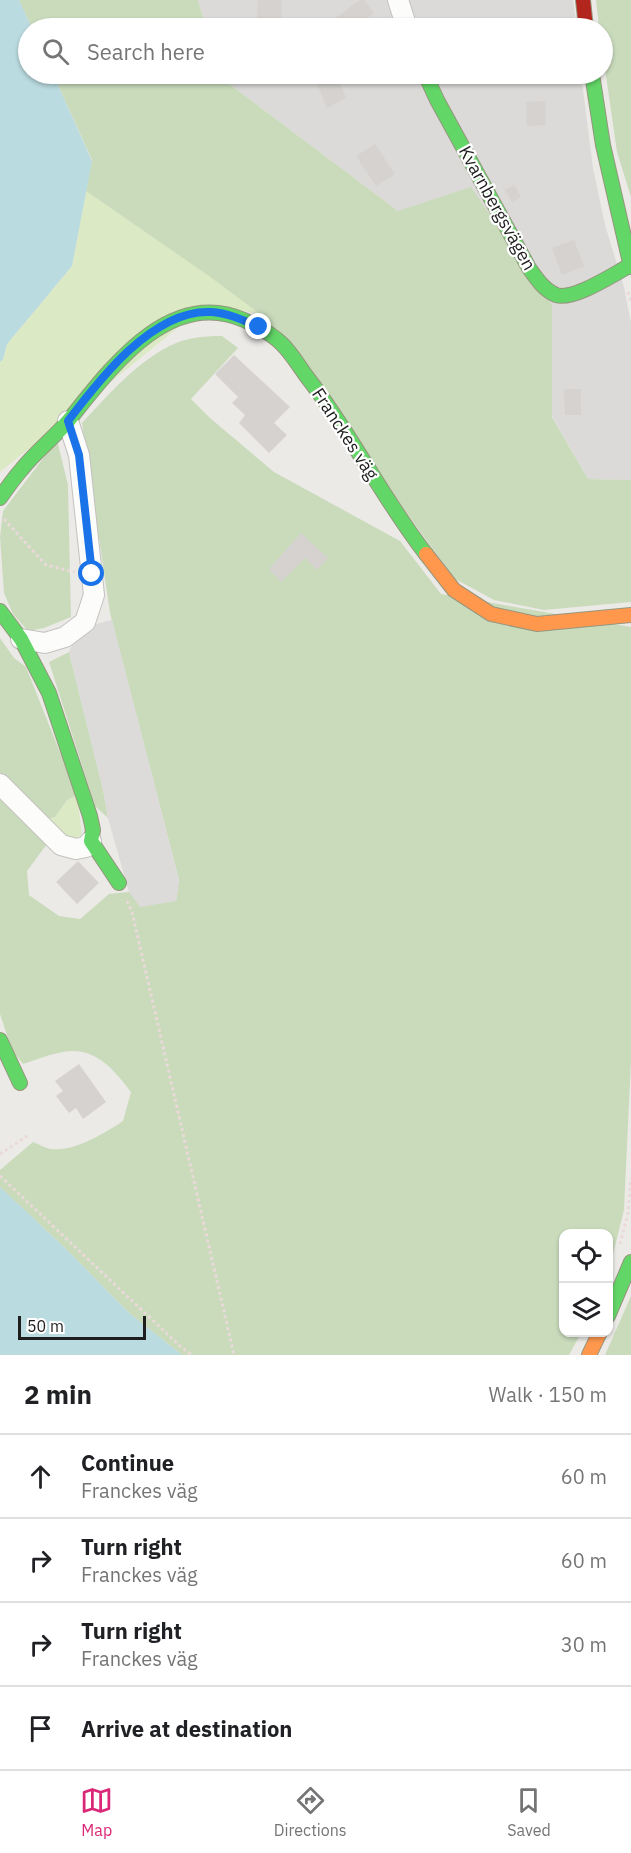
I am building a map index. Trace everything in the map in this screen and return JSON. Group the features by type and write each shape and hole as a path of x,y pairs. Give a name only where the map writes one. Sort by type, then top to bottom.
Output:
{"street":[{"path":"398,0 404,18"},
{"path":"583,0 585,18"},
{"name":"Kvarnbergsvägen","path":"430,84 529,268 547,289 560,296 574,294 631,266"},
{"path":"594,84 603,146 631,266"},
{"name":"Franckes väg","path":"0,498 22,468 68,421 87,395 122,357 154,331 181,316 209,312 232,315 259,327 282,344 325,399 402,524 454,590 491,614 537,624 631,615"},
{"path":"21,639 45,643 65,637 85,622 94,595 79,455 68,421"},
{"path":"0,611 21,639 49,693 90,816 93,830 91,841 86,847 76,849 61,845 0,784"},
{"path":"91,841 119,883"},
{"path":"0,1040 20,1083"},
{"path":"613,1306 631,1262"},
{"path":"589,1355 598,1337"}],"path":[{"path":"0,515 46,566 92,574"},
{"path":"119,883 132,912 234,1355"},
{"path":"0,1154 30,1134"},
{"path":"0,1176 192,1355"},
{"path":"620,1247 628,1213 631,1178"}],"shaded area":[{"path":"198,0 573,0 576,18 203,18"},
{"path":"229,84 582,84 593,168 605,225 624,287 631,323 631,480 588,479 552,416 552,305 398,211"},
{"path":"112,620 179,880 176,901 140,907 129,892 108,818 69,652 80,628"}],"green space":[{"path":"19,0 198,0 203,18 27,18"},
{"path":"596,0 631,0 631,197 617,152 607,84 613,84 613,18 598,18"},
{"path":"58,84 229,84 398,211 471,187 552,305 552,417 588,479 631,480 631,602 544,610 494,600 455,579 260,314 86,191 92,160"},
{"path":"86,191 213,278 260,314 207,304 0,472 0,362 7,344 72,266"},
{"path":"222,336 238,348 191,399 274,472 400,541 441,594 631,627 631,1061 624,1210 613,1254 613,1229 559,1229 559,1337 579,1337 569,1355 182,1355 129,1313 0,1187 0,1170 33,1142 51,1149 69,1148 98,1136 123,1121 131,1092 110,1068 94,1056 74,1051 63,1052 23,1064 12,1050 0,1014 0,794 47,844 27,871 29,895 59,916 80,919 109,894 129,892 176,901 179,880 110,613 82,423 125,378 150,358 176,343"},
{"path":"57,440 68,485 71,617 44,628 28,631 13,614 4,593 0,537 3,511"},
{"path":"0,638 14,658 26,667 77,795 67,800 55,817 43,820 0,778"},
{"path":"69,652 108,818 95,806 49,662"},
{"path":"77,795 82,835 73,839 55,834 43,820 55,817 67,800"},
{"path":"631,1296 631,1355 605,1355"}],"water":[{"path":"0,0 19,0 27,18 18,18 18,84 57,84 92,161 72,266 7,344 0,362"},
{"path":"0,1187 129,1313 182,1355 0,1355"}],"building":[{"path":"258,0 282,0 281,18 257,18"},
{"path":"360,0 364,0 374,13 367,18 336,18"},
{"path":"317,84 340,84 346,98 327,108"},
{"path":"545,101 546,125 527,126 526,102"},
{"path":"375,144 395,174 376,186 356,156"},
{"path":"514,185 521,197 512,202 505,190"},
{"path":"574,240 584,266 562,275 552,248"},
{"path":"234,355 290,407 274,423 287,435 269,453 239,423 245,415 232,403 238,397 215,374"},
{"path":"564,389 581,389 581,415 565,415"},
{"path":"301,533 328,558 317,570 305,558 281,582 269,569"},
{"path":"78,861 99,883 77,904 56,882"},
{"path":"79,1064 106,1102 83,1119 76,1108 69,1113 56,1096 63,1091 55,1081"}],"traffic: fast":[{"path":"430,84 529,268 544,287 556,295 573,294 631,265"},
{"path":"594,84 603,145 631,267"},
{"path":"0,498 27,462 64,426 103,378 144,338 166,324 191,315 217,313 244,320 264,330 286,348 338,420 395,511 426,554"},
{"path":"0,611 21,639 49,693 90,816 93,830 91,841 119,883"},
{"path":"0,1040 20,1083"},
{"path":"613,1304 631,1262"}],"traffic: slow":[{"path":"426,554 454,590 491,614 537,624 631,615"},
{"path":"589,1355 598,1337"}],"traffic: jam":[{"path":"583,0 585,18"}],"route":[{"path":"92,574 79,455 68,421 87,395 122,357 154,331 181,316 209,312 232,315 259,327"}]}
